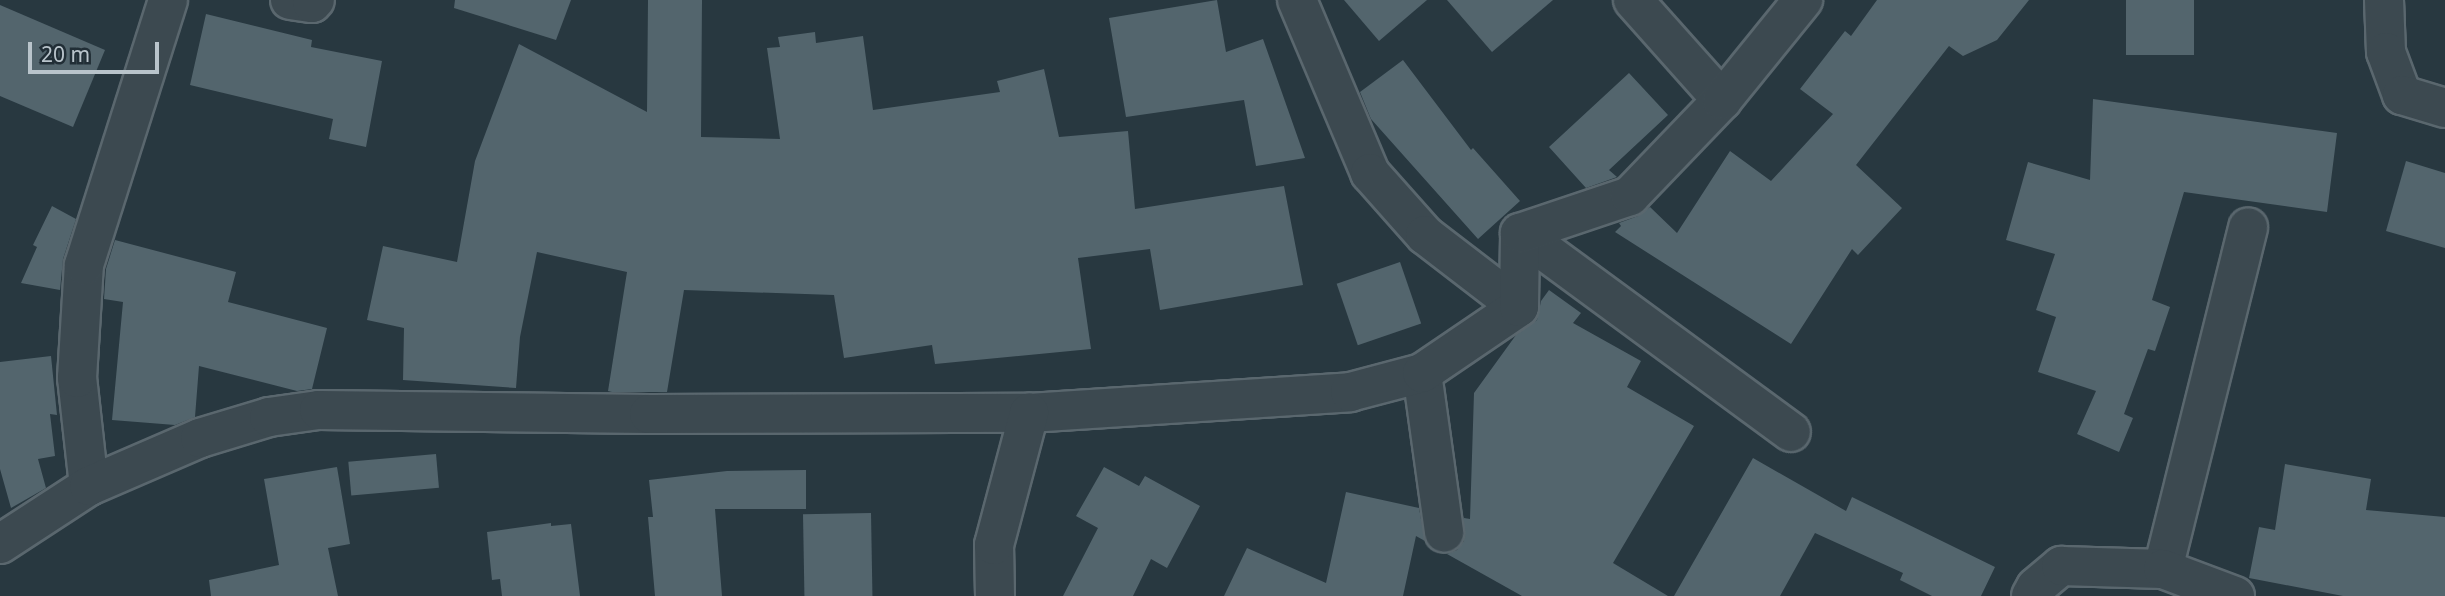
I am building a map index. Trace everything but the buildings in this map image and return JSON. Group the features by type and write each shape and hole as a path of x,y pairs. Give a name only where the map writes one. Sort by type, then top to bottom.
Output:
{"street":[{"path":"89,485 77,378 84,265 168,0"},
{"path":"290,0 312,4 315,0"},
{"path":"1297,0 1370,173 1425,235 1519,307"},
{"path":"1633,0 1722,100"},
{"path":"1520,233 1630,196 1722,100 1803,0"},
{"path":"2384,0 2386,52 2402,95 2445,108"},
{"path":"2163,569 2248,228"},
{"path":"1519,307 1520,233"},
{"path":"1520,233 1791,432"},
{"path":"0,544 89,485 200,438 269,417 319,410 649,414 1029,413 1350,392 1422,373 1519,307"},
{"path":"1422,373 1444,532"},
{"path":"995,596 995,545 1029,413"},
{"path":"2031,596 2061,566 2163,569 2235,596"}]}
